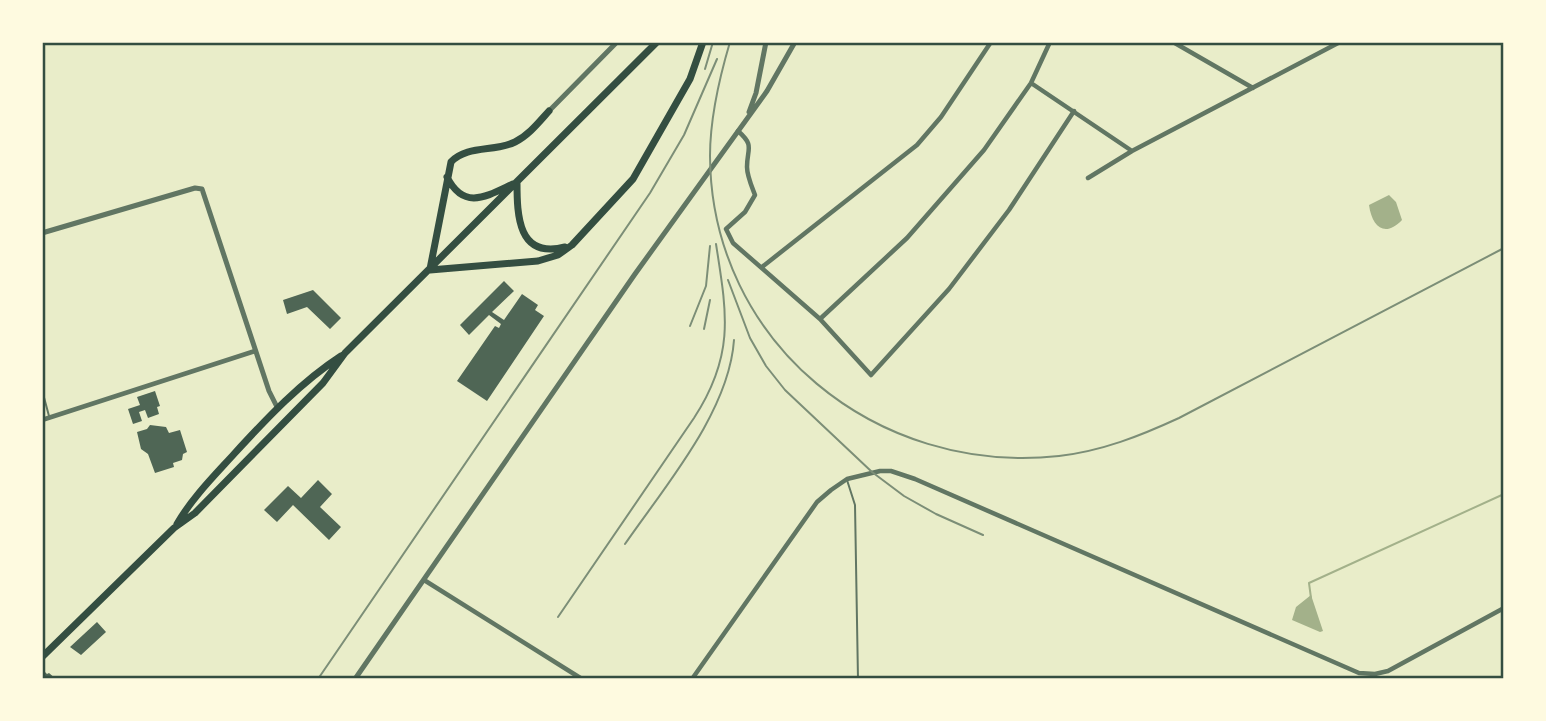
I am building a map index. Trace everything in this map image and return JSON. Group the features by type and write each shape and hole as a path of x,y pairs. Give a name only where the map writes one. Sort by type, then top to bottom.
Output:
{"main road":[{"path":"42,657 174,528 195,513 323,383 345,353 657,42"},
{"path":"430,270 538,261 558,255 572,245 633,178 690,79 703,42"},
{"path":"430,270 451,162 460,154 515,142 528,134 549,111"},
{"path":"447,177 456,191 469,198 486,196 517,182"},
{"path":"517,182 519,221 526,238 545,249 572,245"},
{"path":"174,528 187,506 254,433 314,373 345,353"},
{"path":"278,409 300,406"},
{"path":"272,434 278,409"},
{"path":"251,456 254,433"}],"street":[{"path":"549,111 617,42"},
{"path":"747,118 756,93 766,42"},
{"path":"355,679 621,294 767,90 794,42"},
{"path":"762,267 917,145 941,117 991,42"},
{"path":"820,319 907,238 984,150 1031,83 1050,42"},
{"path":"1173,42 1253,88"},
{"path":"1088,178 1132,151 1340,42"},
{"path":"1031,83 1132,151"},
{"path":"738,131 747,138 751,148 747,168 755,195 745,212 726,229 736,247 820,319 871,375 949,289 1009,210 1074,111"},
{"path":"42,233 199,187 205,195 255,351 278,409"},
{"path":"42,420 255,351"},
{"path":"692,679 817,502 847,480 880,471 891,471 915,479 1359,673 1388,671 1504,608"},
{"path":"424,580 582,679"}],"lane":[{"path":"42,390 49,418"},
{"path":"847,480 856,513 858,679"}],"shaded area":[{"path":"1389,195 1396,202 1402,220 1385,229 1376,224 1369,205"},
{"path":"1311,595 1323,631 1320,632 1292,620 1296,607"}],"building":[{"path":"504,281 514,291 492,312 504,320 522,294 538,305 535,310 544,316 487,401 457,381 495,326 499,328 501,324 489,315 469,335 460,325"},
{"path":"313,290 341,318 330,329 307,307 287,314 283,300"},
{"path":"155,391 160,406 157,407 159,414 148,418 145,410 139,412 142,421 133,424 128,409 140,405 137,397"},
{"path":"150,425 166,427 169,433 180,430 187,452 183,454 182,460 173,463 174,467 155,473 148,454 141,449 137,432"},
{"path":"318,480 332,494 320,507 341,527 329,540 293,505 277,522 264,510 288,486 301,498"},
{"path":"97,622 106,632 81,655 70,647"},
{"path":"44,671 49,673 56,679 42,679"}],"waterway":[{"path":"1311,598 1309,583 1504,494"}],"railway":[{"path":"705,69 713,42"},
{"path":"730,42 716,98 710,156 718,223 739,285 773,338 817,384 869,419 928,444 992,457 1059,456 1120,442 1179,418 1504,248"},
{"path":"318,679 650,193 684,135 717,59"},
{"path":"558,617 694,418 716,374 722,354 725,313 716,244"},
{"path":"690,326 706,286 710,246"},
{"path":"728,280 750,338 766,366 785,390 872,472 904,496 983,535"},
{"path":"704,329 710,300"},
{"path":"625,544 676,473 708,421 730,367 734,340"}]}
